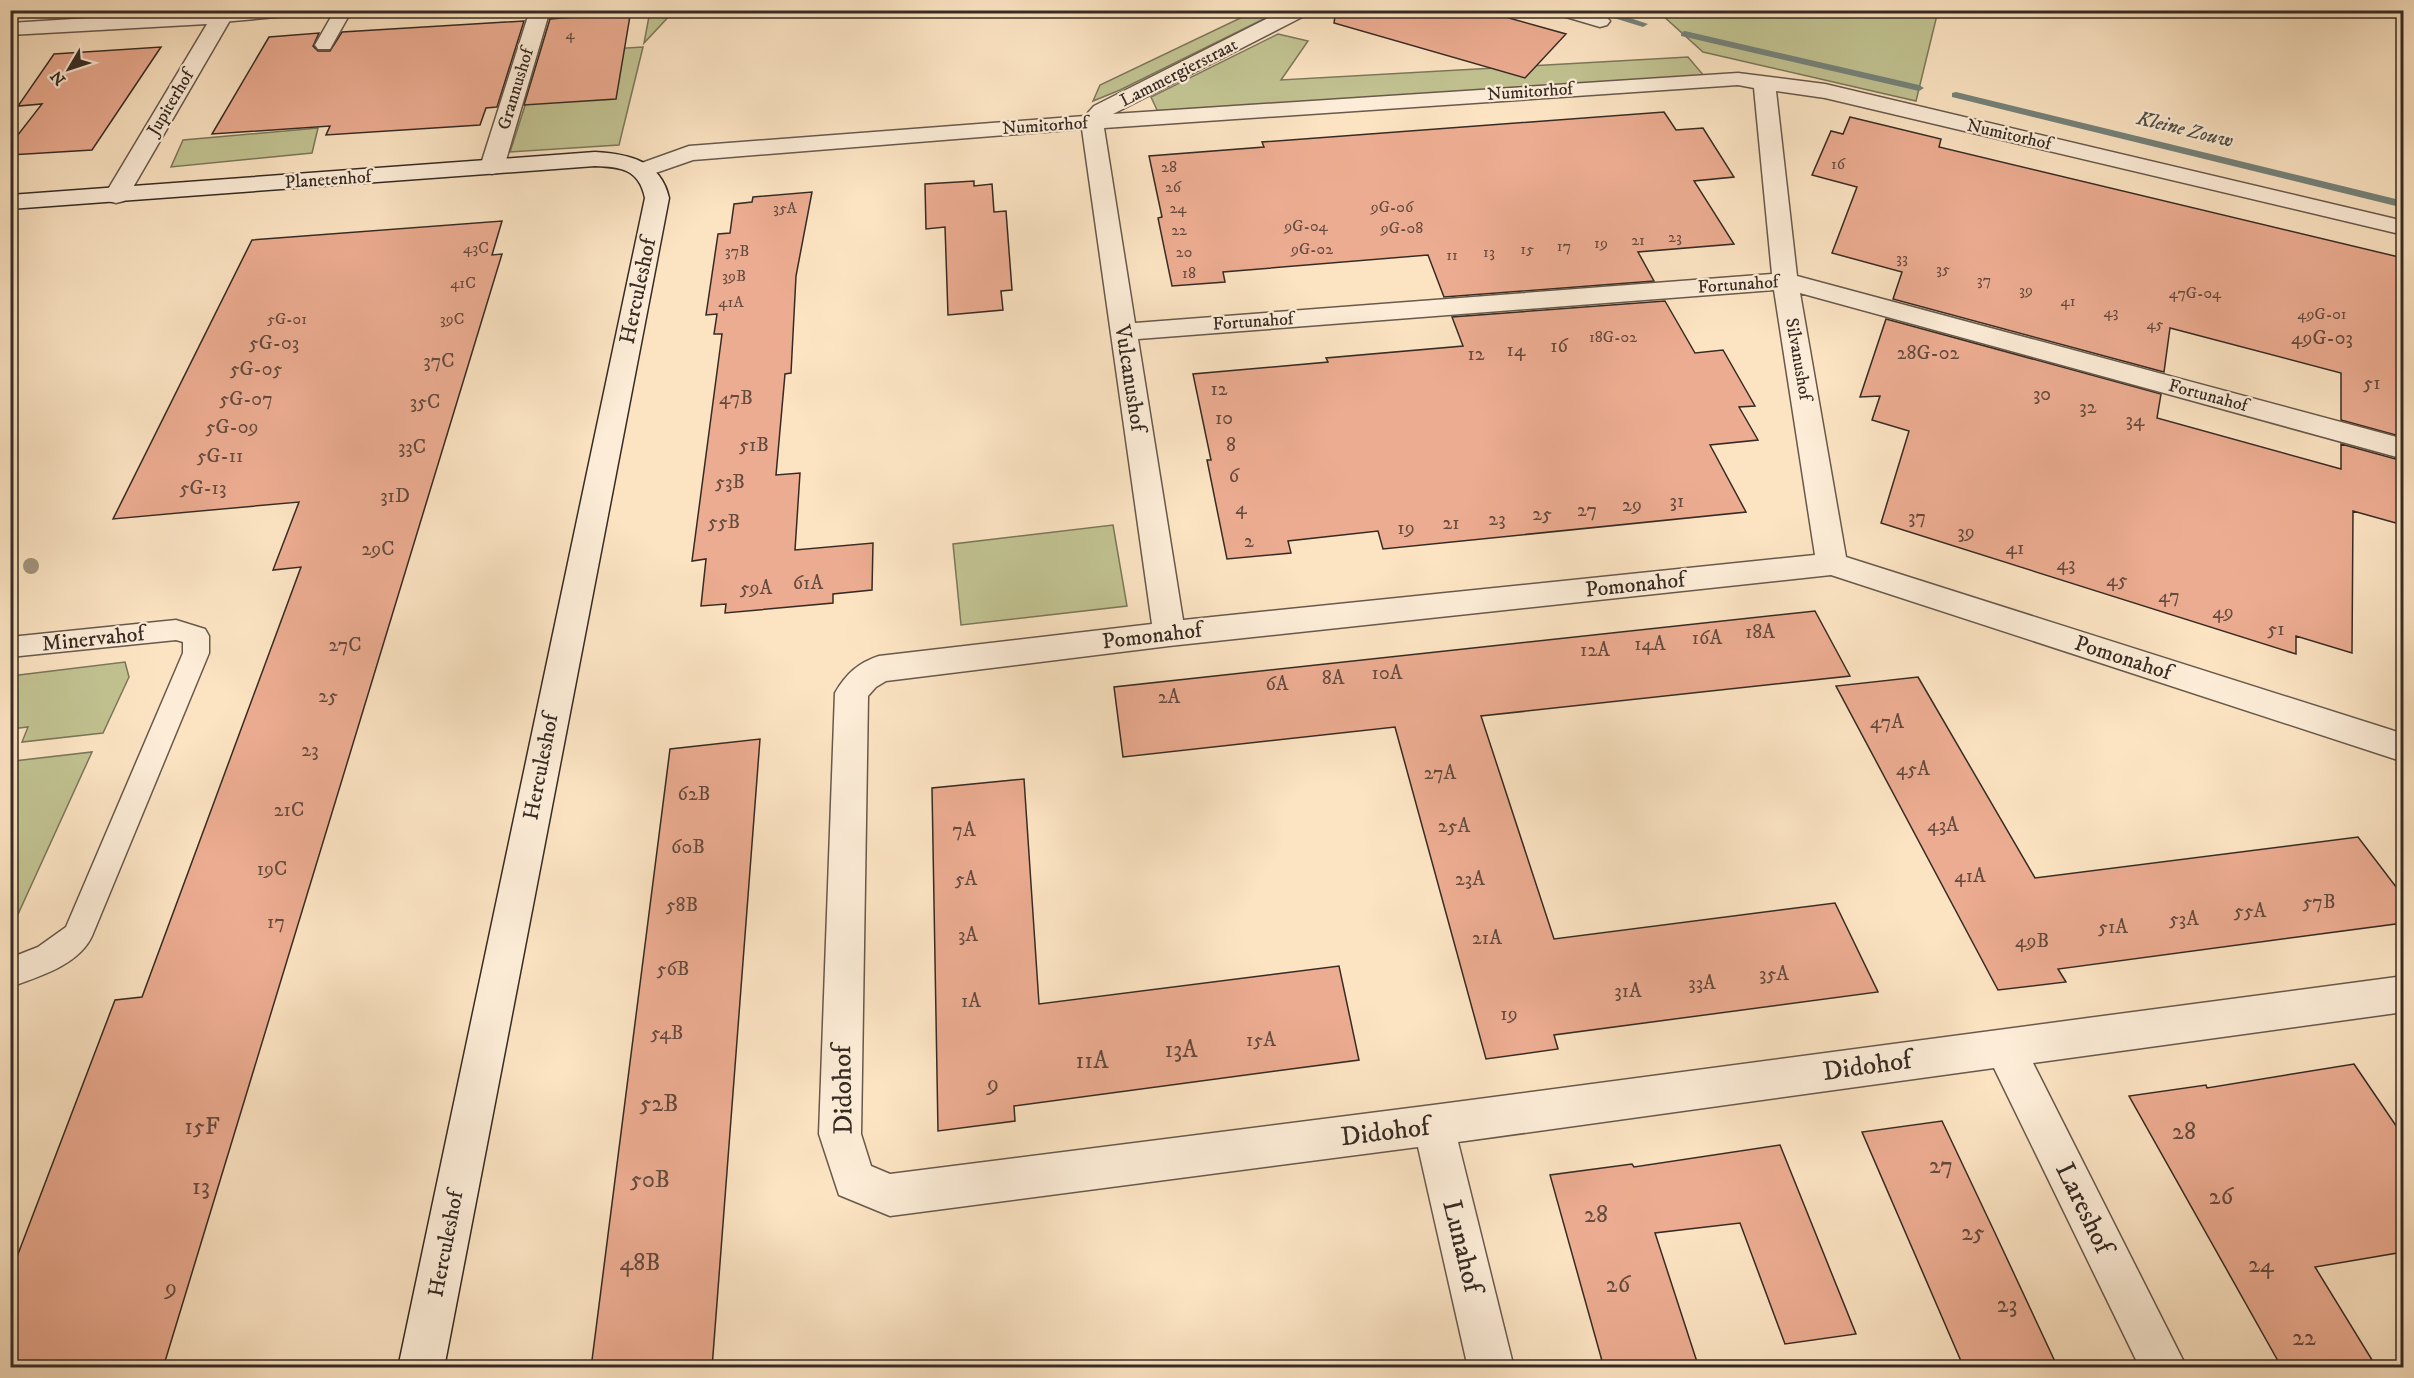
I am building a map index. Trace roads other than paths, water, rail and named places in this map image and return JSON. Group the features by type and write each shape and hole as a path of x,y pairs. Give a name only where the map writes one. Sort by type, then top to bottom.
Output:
{"street":[{"name":"Grannushof","path":"492,167 540,10"},
{"name":"Lammergierstraat","path":"1092,122 1102,111 1301,10"},
{"path":"1563,10 1600,21"},
{"path":"10,29 224,14"},
{"name":"Jupiterhof","path":"116,196 224,14"},
{"name":"Numitorhof","path":"644,170 668,159 689,153 1092,122 1717,80 1764,82 1825,91 2403,228"},
{"name":"Silvanushof","path":"1764,82 1785,281 1832,564"},
{"name":"Vulcanushof","path":"1092,122 1169,634"},
{"name":"Planetenhof","path":"12,205 602,159 622,161 644,170"},
{"name":"Herculeshof","path":"421,1368 657,198 654,182 644,170"},
{"name":"Fortunahof","path":"1123,332 1785,281 2403,449"},
{"name":"Pomonahof","path":"852,693 864,678 879,669 1169,634 1832,564 2403,748"},
{"name":"Didohof","path":"852,693 840,1134 854,1180 890,1195 1433,1125 2403,994"},
{"name":"Lareshof","path":"2005,1047 2164,1368"},
{"name":"Lunahof","path":"1433,1125 1491,1368"}],"lane":[{"path":"224,14 299,10"},
{"path":"324,45 344,10"},
{"name":"Minervahof","path":"10,647 176,630 196,636 196,653 77,936 49,957 10,973"}],"waterway":[{"name":"Kleine Zouw","path":"1593,10 1643,24"},
{"name":"Kleine Zouw","path":"1685,34 1919,88"},
{"name":"Kleine Zouw","path":"1956,95 2404,205"}]}
